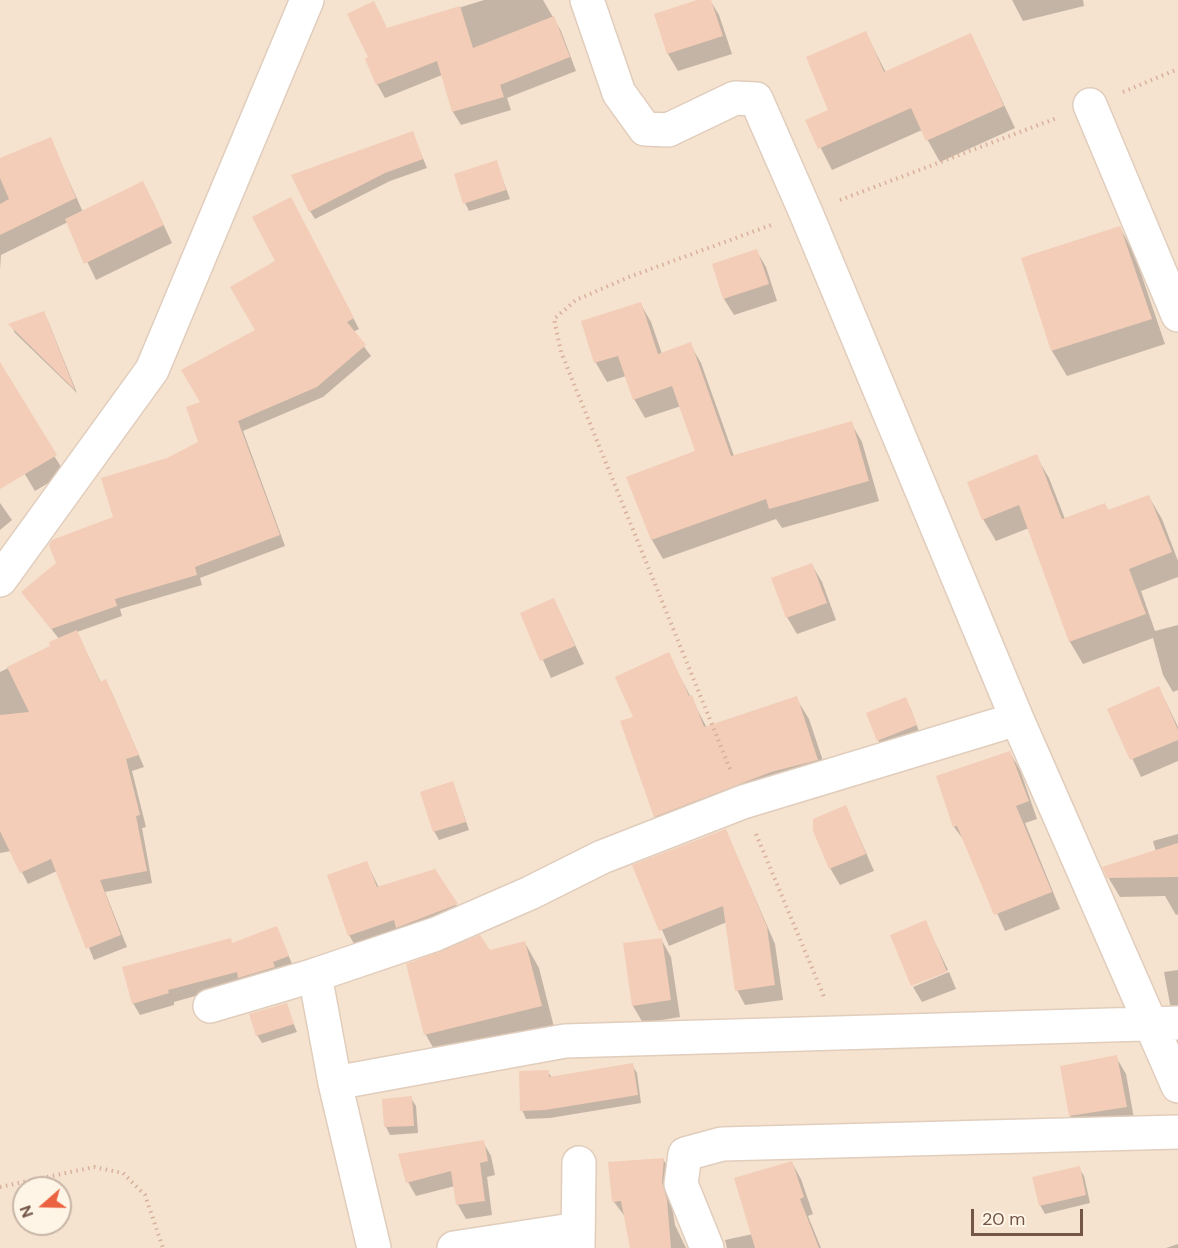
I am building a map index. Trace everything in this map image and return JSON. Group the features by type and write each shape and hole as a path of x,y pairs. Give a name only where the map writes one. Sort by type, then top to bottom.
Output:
{"street":[{"path":"0,580 152,370 308,0"},
{"path":"587,0 619,93 645,129 668,130 735,98 756,99 806,213 1017,719 1165,1023 1178,1086"},
{"path":"1090,105 1178,315"},
{"path":"210,1006 315,975 445,930 530,893 602,857 743,802 1017,719"},
{"path":"315,975 335,1083 374,1248"},
{"path":"335,1083 566,1041 1165,1023"},
{"path":"707,1248 681,1184 685,1154 722,1144 1178,1132"},
{"path":"454,1248 578,1238 579,1163"}],"path":[{"path":"839,1033 561,352 554,320 576,300 629,277 806,213 1090,105 1178,69"},
{"path":"0,1186 94,1167 123,1173 144,1195 163,1248"}],"shaded area":[{"path":"0,0 1178,0 1178,1248 0,1248"}],"building":[{"path":"697,0 711,0 723,36 667,54 654,14"},
{"path":"374,1 387,28 460,6 473,48 554,16 570,57 500,85 504,97 452,112 437,61 376,85 365,59 368,57 347,14"},
{"path":"866,31 884,72 971,33 1004,106 926,141 911,108 818,149 805,120 828,110 806,57"},
{"path":"413,131 423,159 385,173 309,212 291,175"},
{"path":"51,137 76,198 0,235 0,204 9,199 0,178 0,158"},
{"path":"497,160 506,190 463,204 454,174"},
{"path":"143,181 164,225 84,264 65,219"},
{"path":"291,197 354,318 347,322 366,345 317,387 238,421 280,535 195,567 197,575 115,599 117,606 51,629 21,592 56,563 49,545 52,540 113,517 101,478 167,458 198,442 186,407 200,402 181,370 255,330 230,287 275,261 252,217"},
{"path":"1120,226 1152,319 1051,351 1021,258"},
{"path":"757,249 769,284 723,299 712,264"},
{"path":"641,302 658,354 691,342 731,456 852,421 869,481 769,509 766,499 651,540 626,477 695,451 672,386 633,400 618,356 594,363 581,321"},
{"path":"44,311 75,390 8,324"},
{"path":"0,362 57,455 0,489"},
{"path":"1037,454 1062,519 1105,503 1108,510 1149,495 1172,552 1129,569 1146,614 1069,642 1019,505 982,520 967,482"},
{"path":"812,563 827,603 786,618 771,578"},
{"path":"554,598 575,646 540,661 520,613"},
{"path":"77,630 100,682 106,679 139,755 126,759 140,815 136,816 147,871 100,880 121,935 86,949 51,859 20,873 0,831 0,715 29,712 7,667 50,646 49,642"},
{"path":"669,652 689,696 692,695 704,727 797,696 818,760 771,772 654,817 620,721 633,717 615,677"},
{"path":"1159,686 1178,730 1178,740 1130,760 1107,709"},
{"path":"906,697 917,725 877,741 866,713"},
{"path":"1010,751 1029,801 1016,806 1052,892 994,915 957,826 953,827 936,776"},
{"path":"453,781 466,822 433,832 420,792"},
{"path":"846,805 866,854 829,869 813,831 813,819"},
{"path":"726,829 767,927 775,985 735,991 723,906 659,931 632,865"},
{"path":"1178,843 1178,877 1107,878 1102,867"},
{"path":"367,861 377,887 435,869 458,904 396,928 394,920 348,936 327,875"},
{"path":"926,920 947,972 911,986 890,935"},
{"path":"277,926 289,956 273,962 275,967 238,978 237,972 168,990 169,993 132,1004 122,967 231,938 232,943"},
{"path":"480,935 490,950 525,941 542,1006 424,1035 406,964"},
{"path":"662,938 671,1000 632,1006 623,943"},
{"path":"287,1003 294,1024 256,1036 249,1014"},
{"path":"1117,1055 1127,1107 1069,1116 1060,1066"},
{"path":"633,1063 638,1095 545,1110 520,1111 519,1071 549,1070 549,1077"},
{"path":"412,1096 414,1126 384,1127 382,1099"},
{"path":"484,1140 488,1161 480,1163 485,1201 456,1205 451,1171 406,1183 398,1154"},
{"path":"664,1158 662,1182 667,1200 671,1248 630,1248 621,1201 612,1202 608,1162"},
{"path":"792,1161 804,1197 800,1199 819,1248 755,1248 734,1178"},
{"path":"1080,1166 1086,1195 1039,1206 1032,1177"}]}
